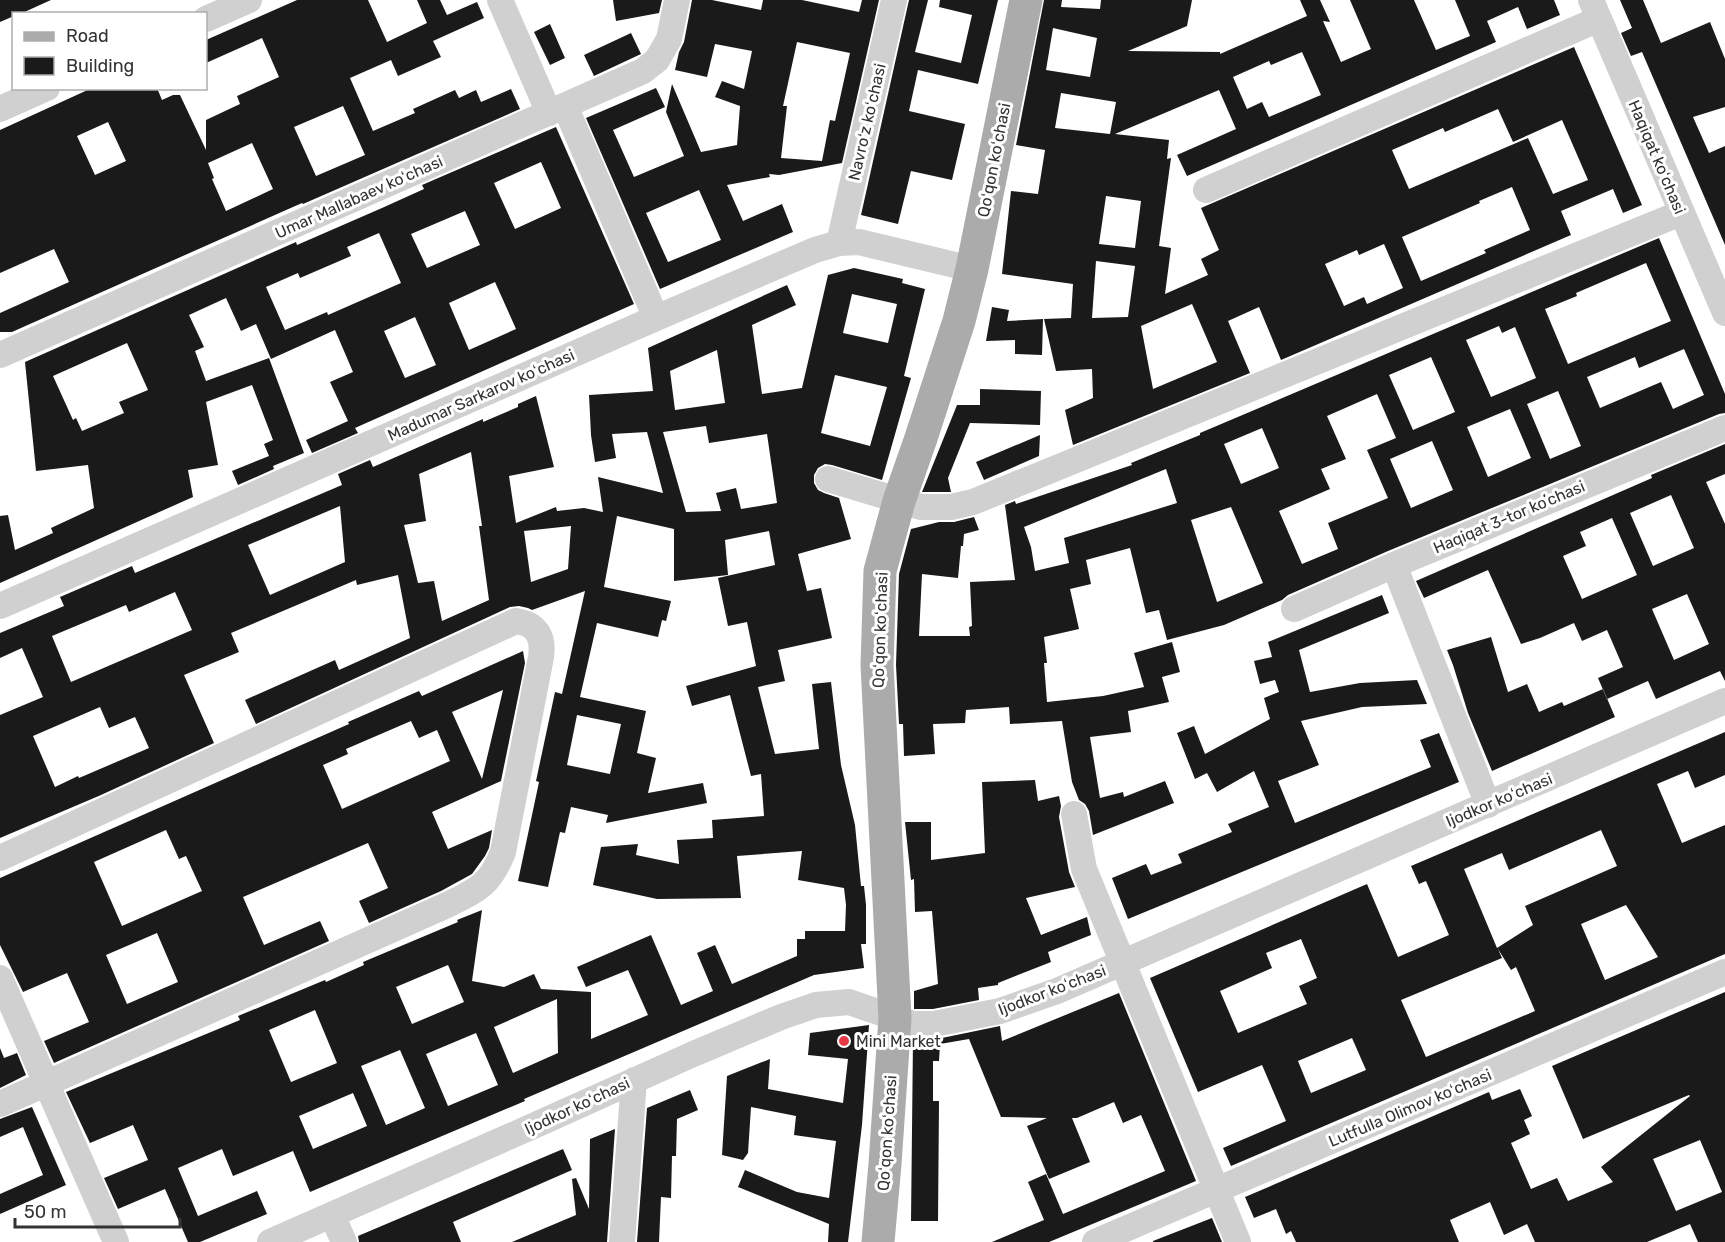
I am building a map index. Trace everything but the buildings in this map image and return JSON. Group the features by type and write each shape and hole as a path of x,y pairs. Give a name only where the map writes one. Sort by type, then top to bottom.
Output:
{"main road":[{"name":"Qoʻqon koʻchasi","path":"878,1242 895,1018 877,665 880,571 899,501 959,321 972,269 1026,0"}],"street":[{"path":"207,19 249,0"},
{"path":"500,0 557,109 656,318"},
{"name":"Umar Mallabaev koʻchasi","path":"0,355 643,71 657,60 669,39 677,0"},
{"name":"Navroʻz koʻchasi","path":"839,243 894,0"},
{"path":"1206,190 1595,9"},
{"name":"Haqiqat koʻchasi","path":"1595,9 1725,313"},
{"path":"0,109 43,90"},
{"path":"828,479 921,507 951,507 973,502 1681,213"},
{"name":"Madumar Sarkarov koʻchasi","path":"0,606 815,250 839,243 859,242 972,269"},
{"name":"Haqiqat 3-tor koʼchasi","path":"1294,609 1394,565 1725,428"},
{"path":"1394,565 1488,805"},
{"path":"0,858 516,621 532,626 540,636 543,646 542,657 503,852 496,870 484,884 471,894 447,905 0,1104"},
{"name":"Ijodkor koʻchasi","path":"270,1242 634,1080 781,1017 816,1005 849,1002 913,1024 934,1024 1000,1011 1058,990 1725,701"},
{"path":"1074,814 1084,869 1239,1242"},
{"name":"Lutfulla Olimov koʻchasi","path":"1095,1242 1725,972"},
{"path":"0,978 116,1242"},
{"path":"622,1242 634,1080"},
{"path":"332,1215 344,1242"}],"place":[{"name":"Mini Market","path":"844,1041"}]}
